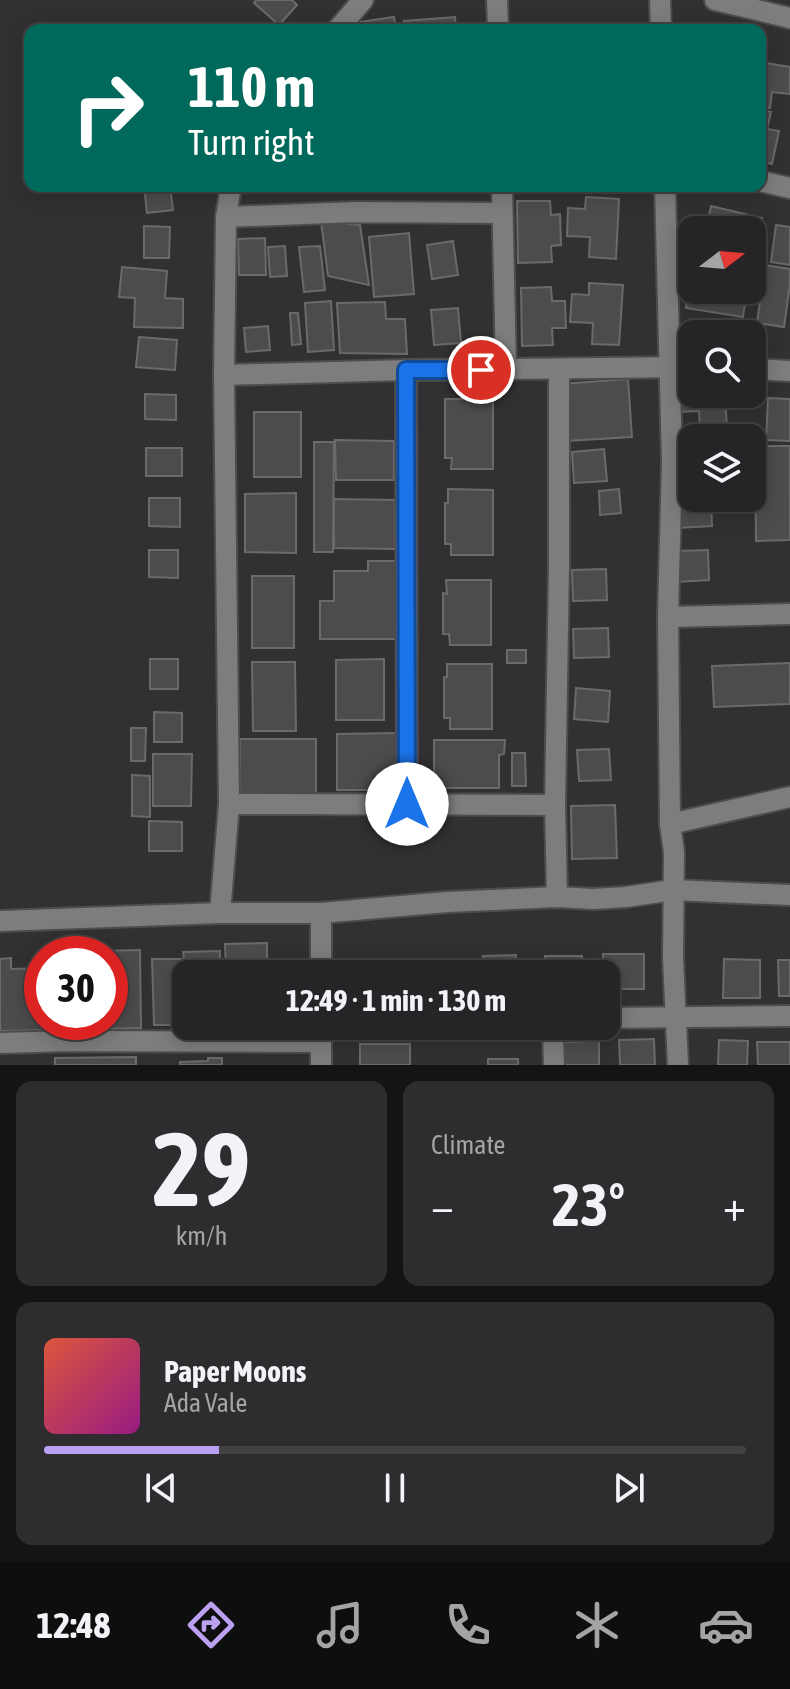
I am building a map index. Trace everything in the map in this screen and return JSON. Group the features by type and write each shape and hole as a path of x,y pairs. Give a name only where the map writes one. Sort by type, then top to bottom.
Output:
{"street":[{"path":"342,24 363,0"},
{"path":"497,0 498,24"},
{"path":"660,0 661,24"},
{"path":"715,0 790,18"},
{"path":"766,182 790,188"},
{"path":"220,913 229,804 224,375 226,217 230,192"},
{"path":"502,192 506,370"},
{"path":"665,192 672,461 668,617 670,824 674,852 678,1065"},
{"path":"226,217 355,212 502,213"},
{"path":"224,375 678,367"},
{"path":"557,897 559,369"},
{"path":"406,370 407,804"},
{"path":"766,370 790,371"},
{"path":"668,617 790,614"},
{"path":"670,824 790,797"},
{"path":"229,804 555,805"},
{"path":"0,921 220,913 321,913 447,902 626,897 673,890 790,895"},
{"path":"321,913 321,960"},
{"path":"620,1018 790,1016"},
{"path":"0,1043 172,1038"},
{"path":"321,1040 321,1065"},
{"path":"553,1040 554,1065"}],"building":[{"path":"256,0 292,0 297,5 278,24 254,3"},
{"path":"394,17 395,24 346,24"},
{"path":"455,17 456,24 404,24 404,21"},
{"path":"766,63 790,67 790,94 772,92 770,108 766,107"},
{"path":"766,111 771,112 767,129 779,131 772,164 766,162"},
{"path":"145,192 171,192 173,210 147,213"},
{"path":"586,197 619,199 616,259 589,257 590,237 567,236 568,208 585,209"},
{"path":"517,201 550,201 551,215 560,214 561,245 551,246 552,262 518,263"},
{"path":"711,206 754,216 709,216"},
{"path":"321,221 360,225 369,285 328,276"},
{"path":"776,225 790,227 790,265 771,262"},
{"path":"144,226 170,227 169,258 144,258"},
{"path":"409,233 414,294 374,297 369,237"},
{"path":"265,238 266,275 239,275 238,239"},
{"path":"453,241 458,275 432,279 427,245"},
{"path":"285,246 287,276 270,277 268,247"},
{"path":"320,246 325,290 304,292 299,247"},
{"path":"766,265 790,269 784,327 757,320 760,304 766,304"},
{"path":"122,267 167,271 165,298 183,299 183,328 134,327 135,298 119,297"},
{"path":"589,283 623,285 619,345 592,344 593,323 570,322 572,294 589,295"},
{"path":"551,287 552,301 565,301 566,328 552,328 553,345 522,346 521,288"},
{"path":"331,301 334,350 308,352 305,303"},
{"path":"385,302 386,319 405,319 407,354 340,353 337,303"},
{"path":"687,304 745,304 743,317 686,308"},
{"path":"458,308 461,343 434,345 431,310"},
{"path":"290,313 298,313 301,344 292,345"},
{"path":"268,326 270,350 246,352 244,328"},
{"path":"139,337 177,340 175,370 136,367"},
{"path":"628,379 632,437 566,441 561,384"},
{"path":"677,380 678,408 726,408 727,424 700,424 699,411 678,412"},
{"path":"145,394 176,395 176,420 145,419"},
{"path":"768,398 790,399 790,441 766,440"},
{"path":"445,399 493,399 493,469 451,469 452,458 445,458"},
{"path":"254,412 301,412 301,477 254,477"},
{"path":"335,440 394,441 394,480 336,480"},
{"path":"314,442 334,442 333,552 314,552"},
{"path":"675,444 678,444 678,473 677,473"},
{"path":"766,446 790,446 790,540 756,541 756,512 766,512"},
{"path":"146,448 182,448 182,476 146,476"},
{"path":"604,449 607,481 574,483 572,452"},
{"path":"448,489 493,490 493,555 451,555 451,544 445,544"},
{"path":"619,489 621,513 600,515 599,491"},
{"path":"296,493 296,553 245,552 245,494"},
{"path":"149,498 180,498 180,527 149,526"},
{"path":"675,498 678,498 678,512 712,512 712,526 676,528"},
{"path":"334,499 395,500 395,549 334,548"},
{"path":"149,550 178,550 178,578 149,577"},
{"path":"708,550 709,580 676,582 675,551"},
{"path":"368,561 396,561 396,639 320,639 320,601 334,601 334,571 368,571"},
{"path":"606,569 607,600 573,601 572,570"},
{"path":"252,576 294,576 294,648 252,648"},
{"path":"446,580 491,580 491,645 450,645 449,634 443,634"},
{"path":"608,628 609,657 574,658 573,629"},
{"path":"507,650 526,650 526,663 507,663"},
{"path":"150,659 178,659 178,689 150,689"},
{"path":"384,659 384,720 336,720 336,660"},
{"path":"252,662 295,662 296,731 253,731"},
{"path":"790,663 790,704 714,707 712,666"},
{"path":"447,664 492,664 492,729 450,729 450,718 444,718"},
{"path":"576,688 610,691 608,722 574,719"},
{"path":"154,712 182,713 182,742 154,742"},
{"path":"131,728 146,728 145,761 131,761"},
{"path":"397,733 396,790 337,790 337,734"},
{"path":"240,739 316,739 316,795 240,794"},
{"path":"434,740 505,740 504,754 499,755 499,788 434,788"},
{"path":"609,749 611,780 579,781 577,750"},
{"path":"512,753 525,753 526,786 512,786"},
{"path":"153,754 192,754 191,806 153,806"},
{"path":"132,775 150,776 150,817 132,816"},
{"path":"615,805 617,858 572,859 571,806"},
{"path":"149,821 182,822 182,851 149,851"},
{"path":"267,943 267,960 226,960 225,944"},
{"path":"128,950 140,950 141,1028 128,1028"},
{"path":"220,951 220,960 172,960 172,1025 154,1025 152,959 184,959 183,952"},
{"path":"603,954 644,954 644,989 620,989 620,960 603,960"},
{"path":"516,955 516,960 483,960 483,956"},
{"path":"545,956 582,956 582,960 545,960"},
{"path":"11,958 11,969 24,969 24,1030 0,1031 0,959"},
{"path":"362,959 409,959 409,960"},
{"path":"724,959 760,960 760,998 723,998"},
{"path":"778,960 790,960 790,996 779,996"},
{"path":"654,1039 655,1065 620,1065 620,1040"},
{"path":"719,1040 748,1041 747,1065 718,1065"},
{"path":"599,1041 599,1065 565,1065 564,1042"},
{"path":"757,1042 790,1042 790,1065 758,1065"},
{"path":"360,1044 410,1044 410,1065 360,1065"},
{"path":"136,1057 136,1065 55,1065 55,1058"},
{"path":"208,1058 222,1058 222,1065 180,1065 180,1062 208,1061"},
{"path":"488,1059 518,1059 518,1065 488,1065"}],"route":[{"path":"407,804 406,370 481,370"}]}
